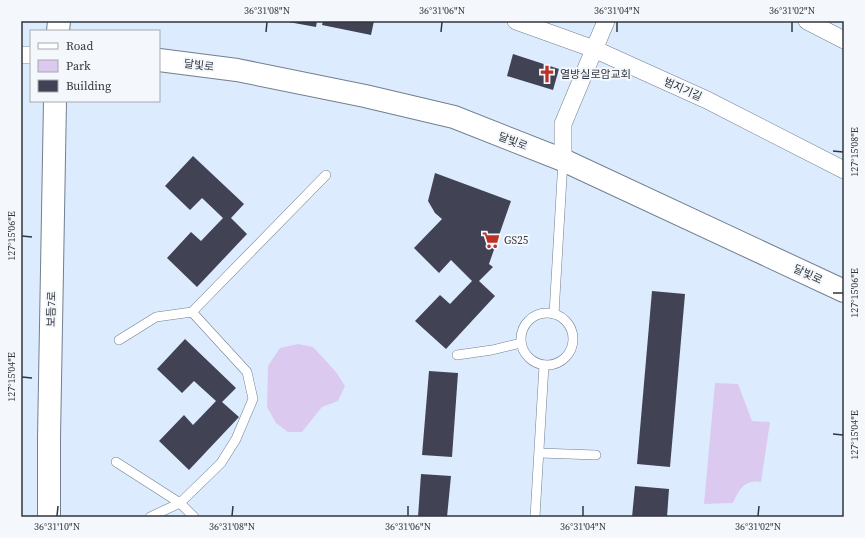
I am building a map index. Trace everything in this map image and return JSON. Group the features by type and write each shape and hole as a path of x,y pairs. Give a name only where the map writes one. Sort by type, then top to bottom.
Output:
{"street":[{"name":"범지기길","path":"516,21 594,50 707,100 844,170"},
{"path":"563,160 563,124 606,21"},
{"path":"807,21 844,40"},
{"name":"달빛로","path":"160,60 238,70 365,96 454,117 563,160 844,291"},
{"name":"보듬7로","path":"50,517 49,430 55,102"}],"lane":[{"path":"554,314 563,160"},
{"path":"119,340 156,317 192,312 326,175"},
{"path":"150,517 180,503 221,463 236,439 253,399 247,372 192,312"},
{"path":"546,313 562,317 570,327 573,340 572,348 567,356 561,361 544,365 529,358 521,343 524,326 530,319 537,315 546,313"},
{"path":"457,355 492,350 521,343"},
{"path":"535,517 540,453 544,365"},
{"path":"540,453 596,455"},
{"path":"116,462 180,503 194,517"}],"green space":[{"path":"298,344 313,347 336,372 345,386 338,401 322,407 302,432 288,432 276,423 267,407 268,366 280,348"},
{"path":"715,383 738,384 752,421 770,422 761,482 755,481 743,486 733,503 704,504"}],"building":[{"path":"283,21 317,21 316,27"},
{"path":"323,21 374,21 371,35 322,25"},
{"path":"513,54 559,69 553,90 507,76"},
{"path":"193,156 244,204 231,218 247,234 197,287 167,258 191,232 201,241 223,218 202,198 190,210 165,186"},
{"path":"435,173 511,201 489,264 493,267 479,281 495,296 446,349 415,321 440,295 450,304 472,281 451,260 439,273 414,248 442,219 435,213 428,201"},
{"path":"652,291 685,294 670,467 637,464"},
{"path":"185,339 236,388 222,402 239,417 189,470 159,441 184,415 193,425 216,401 194,381 182,393 157,369"},
{"path":"429,371 458,373 452,457 422,455"},
{"path":"421,474 451,476 447,517 418,517"},
{"path":"635,486 669,489 667,517 632,517"}],"place":[{"name":"열방실로암교회","path":"547,74"},
{"name":"GS25","path":"491,240"}]}
